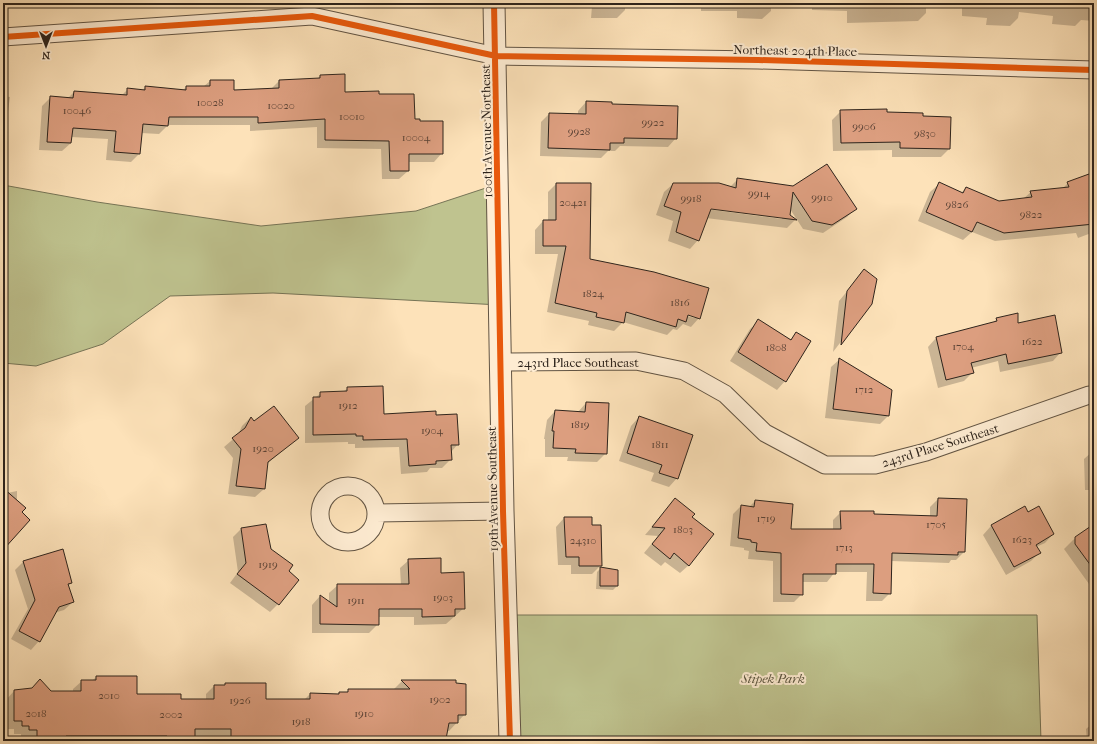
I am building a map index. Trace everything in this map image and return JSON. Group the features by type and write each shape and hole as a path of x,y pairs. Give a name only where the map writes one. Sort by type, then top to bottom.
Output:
{"street":[{"name":"100th Avenue Northeast","path":"494,3 499,235"},
{"name":"Northeast 204th Place","path":"3,37 312,16 496,56 750,60 1094,70"},
{"name":"19th Avenue Southeast","path":"499,235 503,511 510,741"},
{"name":"243rd Place Southeast","path":"500,362 636,361 684,371 725,394 765,432 825,465 875,465 926,452 1089,395 1094,395"},
{"path":"376,513 503,511"}],"green space":[{"path":"498,184 500,305 273,293 170,296 103,344 36,366 3,363 3,185 97,202 261,226 416,211"},
{"name":"Stipek Park","path":"507,615 1037,615 1041,741 510,741"}],"building":[{"path":"345,74 345,92 379,91 379,94 414,94 415,119 420,119 420,121 443,121 443,154 409,154 409,171 390,171 389,141 325,140 325,119 258,123 258,117 169,117 168,126 143,124 140,154 114,152 116,131 73,128 71,143 47,142 50,96 73,98 74,91 127,95 127,88 145,90 145,86 186,90 186,86 210,86 210,80 234,80 234,90 279,88 279,80 320,78 320,75"},
{"path":"586,101 612,102 612,104 678,106 677,139 624,138 624,143 610,143 610,150 548,148 549,113 586,114"},
{"path":"887,109 887,112 923,113 923,116 951,117 950,149 900,148 900,142 841,143 840,110"},
{"path":"827,164 857,209 832,225 812,221 793,192 790,215 797,220 711,209 699,241 676,232 681,212 664,206 673,183 719,183 736,188 737,178 793,186"},
{"path":"1089,174 1094,186 1094,224 1004,233 977,222 972,232 926,212 939,182 963,193 966,187 999,201 1032,197 1030,191 1069,187 1067,182"},
{"path":"556,183 591,183 590,259 654,272 709,288 700,319 688,315 686,322 678,319 676,327 626,312 624,323 596,317 597,313 555,303 566,246 543,246 543,220 556,220"},
{"path":"864,269 877,279 872,304 841,345 847,291"},
{"path":"1018,313 1018,323 1055,315 1062,353 1008,364 1006,354 971,363 974,373 946,380 936,337 997,321 996,318"},
{"path":"758,319 791,340 796,332 811,341 786,382 738,352"},
{"path":"839,358 892,390 889,416 833,409"},
{"path":"383,386 384,414 436,411 436,415 457,414 459,445 451,445 452,460 436,461 436,464 409,466 407,439 363,440 363,436 356,436 356,434 313,435 313,397 320,397 320,392 347,391 347,387"},
{"path":"586,402 609,403 607,454 575,453 576,449 553,448 554,431 552,431 555,410 585,412"},
{"path":"274,406 299,438 268,462 265,489 236,486 241,449 232,438 245,428 251,417 254,421"},
{"path":"639,416 693,435 678,479 659,473 662,465 627,453"},
{"path":"3,488 26,508 22,512 30,520 3,550"},
{"path":"675,498 695,514 692,517 714,534 689,566 674,553 670,559 652,544 665,528 652,527"},
{"path":"938,498 967,499 965,552 958,552 958,555 892,553 891,594 873,593 874,564 836,564 836,574 803,574 803,595 781,594 781,553 756,551 757,543 751,542 751,540 738,538 741,505 754,507 755,500 793,504 791,529 841,529 840,511 874,511 874,514 937,516"},
{"path":"1025,506 1028,512 1039,506 1054,534 1036,545 1041,553 1014,567 991,525"},
{"path":"564,517 592,517 592,525 601,525 602,566 579,566 579,557 566,557"},
{"path":"266,524 271,549 293,565 289,571 299,580 279,605 237,574 246,563 241,528"},
{"path":"1094,524 1094,570 1075,544 1075,537"},
{"path":"63,549 72,583 68,584 74,602 59,607 40,642 19,631 35,600 23,561"},
{"path":"441,558 441,573 464,572 465,609 455,609 455,616 422,617 422,609 379,609 379,625 320,624 320,595 337,607 337,584 409,584 408,559"},
{"path":"600,567 618,570 618,586 600,586"},
{"path":"96,676 137,676 137,694 181,694 181,699 214,699 214,685 225,685 225,683 266,683 266,699 310,699 310,693 339,694 339,692 348,692 348,689 410,689 401,680 456,680 456,683 466,684 466,715 458,715 458,723 449,723 446,739 391,739 391,741 242,741 242,739 231,738 231,729 195,729 195,741 167,741 167,736 66,736 66,741 48,741 37,740 37,730 29,730 29,726 22,726 22,721 14,721 14,690 32,688 40,679 51,691 81,691 81,680 96,680"}],"cycle path":[{"path":"494,3 503,511 510,741"},
{"path":"3,37 312,16 496,56 758,60 1094,70"}]}
